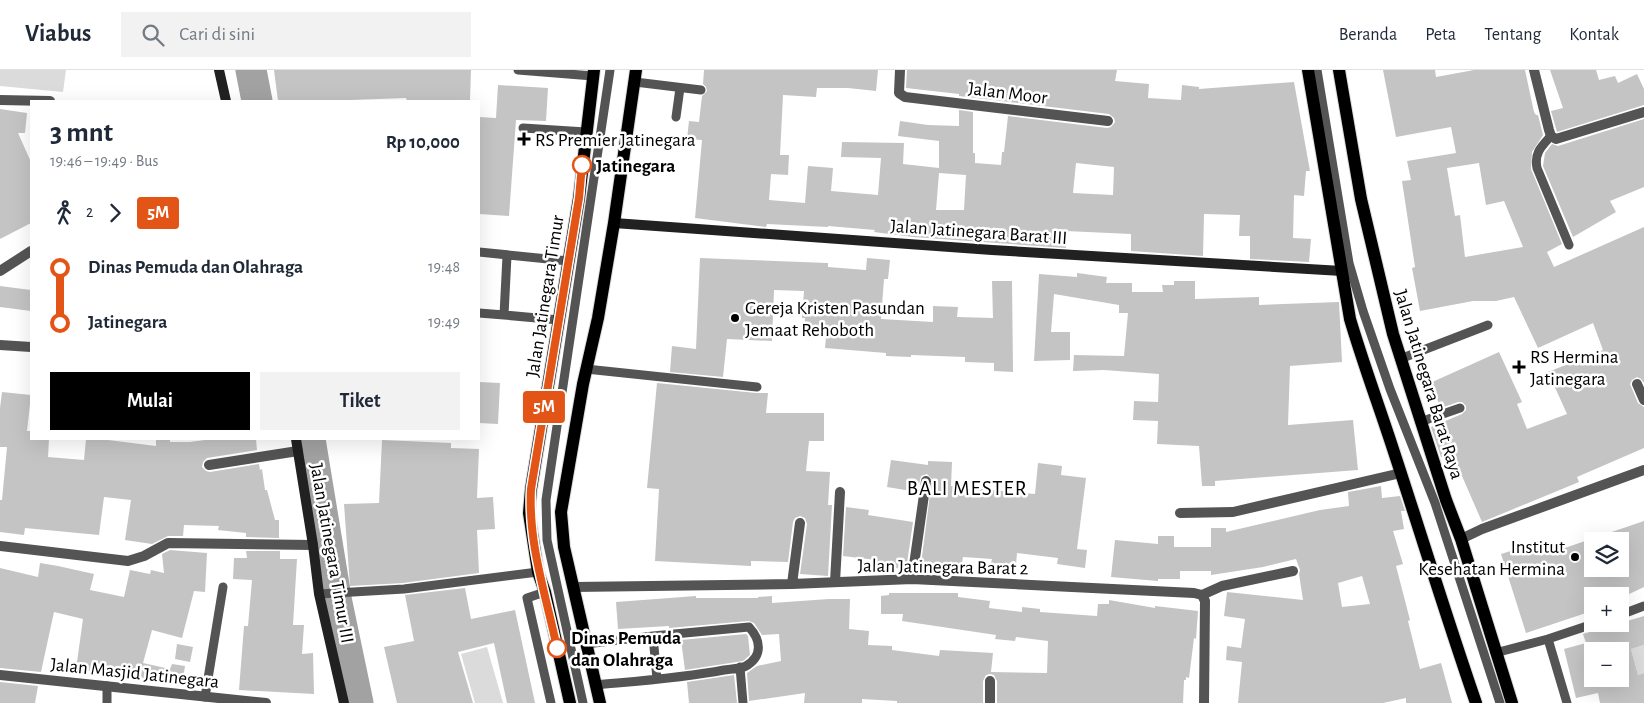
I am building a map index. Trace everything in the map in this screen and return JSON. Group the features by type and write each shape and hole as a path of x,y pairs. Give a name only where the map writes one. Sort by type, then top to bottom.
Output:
{"main road":[{"path":"1308,70 1350,319 1429,566 1476,703"},
{"name":"Jalan Jatinegara Barat Raya","path":"1339,70 1361,200 1400,359 1460,538 1512,703"},
{"name":"Jalan Jatinegara Timur","path":"570,703 545,592 538,572 530,513 531,489 579,198 594,73"},
{"path":"600,703 564,547 561,512 586,369 598,318 636,76"}],"street":[{"path":"220,70 226,100"},
{"name":"Jalan Moor","path":"900,70 899,93 905,97 1108,121"},
{"path":"1534,70 1551,136 1556,139 1644,112"},
{"path":"0,100 30,101"},
{"name":"Jalan Jatinegara Barat III","path":"614,223 992,250 1342,271"},
{"path":"0,271 30,252"},
{"path":"0,344 30,347"},
{"path":"1637,384 1644,400"},
{"name":"Jalan Jatinegara Timur III","path":"296,440 321,594 344,703"},
{"path":"209,465 298,450"},
{"path":"1460,538 1644,470"},
{"path":"1180,513 1232,512 1401,474"},
{"path":"912,579 926,481"},
{"path":"835,582 840,492"},
{"path":"792,584 800,523"},
{"path":"0,546 128,561 144,556 168,543 314,545"},
{"path":"1204,703 1205,601 1202,595 1222,586 1293,571"},
{"name":"Jalan Jatinegara Barat 2","path":"574,587 792,584 912,579 1194,593 1202,595"},
{"name":"Jalan Masjid Jatinegara","path":"0,675 266,703"},
{"path":"990,682 990,703"}],"lane":[{"path":"518,70 594,73"},
{"path":"583,703 547,540 546,500 610,70"},
{"path":"1317,70 1349,263 1390,390 1435,503 1500,703"},
{"path":"636,76 680,88 701,90"},
{"path":"676,117 680,88"},
{"path":"523,128 586,132"},
{"path":"1551,136 1536,153 1537,168 1569,245"},
{"path":"480,252 568,261"},
{"path":"504,315 506,256"},
{"path":"480,313 559,320"},
{"path":"1400,359 1488,325"},
{"path":"586,369 758,387"},
{"path":"1420,422 1460,408"},
{"path":"321,594 404,590 538,572"},
{"path":"205,697 223,587"},
{"path":"545,592 527,598 551,703"},
{"path":"1629,611 1644,606"},
{"path":"586,644 749,627 756,634 760,647 757,656 746,666 708,673 596,685"},
{"path":"1496,653 1584,627"},
{"path":"653,636 657,679"},
{"path":"1548,639 1567,703"},
{"path":"740,667 743,703"},
{"path":"106,703 107,686"}],"shaded area":[{"path":"0,70 66,70 63,92 0,86"},
{"path":"1644,645 1644,673 1638,675 1631,649"},
{"path":"487,647 503,703 475,703 461,654"}],"building":[{"path":"274,70 471,70 470,100 407,100 406,98 278,100"},
{"path":"704,70 878,70 876,91 848,88 817,88 816,97 783,95 780,155 789,155 788,175 771,174 769,200 805,203 808,166 833,168 831,191 878,195 881,158 841,157 842,142 904,143 903,164 939,168 939,141 898,136 900,121 928,125 959,126 959,110 973,112 973,153 975,153 975,163 1001,165 1008,116 1107,128 1111,127 1115,122 1114,118 1109,114 906,88 907,70 1117,70 1115,81 1149,84 1148,98 1181,100 1182,85 1199,87 1199,89 1294,82 1310,171 1306,171 1304,196 1294,195 1293,238 1311,239 1309,262 1250,259 1250,236 1239,236 1240,215 1204,214 1203,256 1131,251 1131,234 1066,231 1066,248 913,237 874,232 875,230 828,226 767,224 766,227 695,218 702,140 687,139 689,121 699,122 702,96 707,91 703,84","holes":["1076,163 1114,167 1113,195 1073,193","939,173 966,175 964,210 936,210"]},
{"path":"1383,70 1435,70 1436,77 1474,70 1525,70 1534,112 1538,115 1543,135 1532,152 1531,169 1562,244 1547,252 1554,267 1644,227 1644,383 1637,377 1630,384 1638,403 1644,407 1644,448 1577,477 1579,482 1482,522 1452,453 1441,457 1431,427 1462,414 1466,410 1466,406 1462,402 1458,402 1441,408 1430,383 1499,352 1522,402 1517,404 1527,429 1567,414 1548,372 1603,350 1593,323 1538,348 1514,297 1496,301 1473,301 1420,311 1412,268 1415,267 1402,181 1411,180 1407,161 1456,153 1451,127 1396,137","holes":["1479,163 1486,205 1504,201 1523,247 1465,257 1460,215 1455,216 1447,168"]},
{"path":"1550,70 1596,70 1599,80 1615,76 1618,83 1637,74 1644,89 1644,105 1557,132 1551,111 1563,108"},
{"path":"498,85 548,88 546,121 516,120 509,216 480,214 480,117 496,118"},
{"path":"0,109 27,113 25,133 18,133 30,160 30,224 0,239"},
{"path":"1644,119 1644,187 1610,201 1616,212 1573,237 1543,166 1545,153 1552,144 1558,146"},
{"path":"700,258 828,263 828,267 866,270 867,258 890,260 888,279 884,279 881,319 933,322 933,306 958,307 957,317 993,318 992,281 1012,281 1013,372 994,371 994,363 965,362 965,357 886,356 886,353 825,348 826,337 804,335 805,318 802,318 804,291 774,290 772,341 727,339 723,377 670,372 672,346 696,349"},
{"path":"1077,273 1107,277 1106,283 1132,283 1132,292 1163,292 1162,285 1174,285 1174,281 1195,281 1195,299 1259,297 1259,305 1339,302 1342,362 1290,366 1288,425 1353,420 1358,470 1215,481 1215,486 1202,486 1199,446 1157,444 1158,421 1133,420 1134,401 1158,402 1159,374 1104,370 1073,371 1074,355 1124,356 1128,313 1119,313 1119,305 1054,294 1051,332 1070,332 1070,360 1034,361 1039,274 1077,277"},
{"path":"0,286 30,290 30,311 0,307"},
{"path":"480,382 500,383 498,424 480,423"},
{"path":"657,383 768,393 766,413 824,413 824,441 809,441 806,471 830,472 828,505 832,505 828,576 800,574 807,524 805,518 800,516 795,518 793,522 788,562 751,561 751,566 655,561 659,489 647,488"},
{"path":"2,392 30,395 27,431 30,431 30,440 49,440 48,457 84,460 86,440 108,440 156,446 156,440 190,442 205,440 256,440 257,450 207,458 203,462 202,467 210,472 259,464 260,470 262,469 265,490 267,490 275,520 279,520 279,538 246,537 246,533 218,530 219,526 184,525 183,536 168,536 152,544 125,540 131,500 104,497 99,535 25,528 24,535 0,532 0,500 2,500 7,447 0,447"},
{"path":"382,440 451,443 451,448 479,449 477,498 493,497 495,529 477,530 479,573 403,583 350,586 344,504 379,503"},
{"path":"891,460 928,465 928,461 952,462 951,486 1035,494 1038,463 1062,466 1061,475 1086,478 1077,549 1087,550 1085,568 1057,564 1058,558 1017,553 1016,565 991,563 992,559 963,557 960,575 920,572 932,479 927,474 921,476 917,492 887,487"},
{"path":"1381,486 1382,498 1400,496 1405,511 1401,511 1404,529 1393,531 1403,564 1396,566 1420,669 1441,663 1452,703 1406,703 1406,698 1383,703 1238,703 1242,662 1226,660 1227,646 1241,648 1245,619 1224,616 1227,592 1303,600 1300,570 1296,559 1263,567 1211,575 1211,571 1180,571 1180,579 1158,579 1158,581 1111,577 1115,540 1158,544 1158,536 1174,536 1174,547 1211,547 1211,528 1226,528 1226,532 1320,510 1349,506 1348,492","holes":["1362,576 1370,604 1342,607 1338,583"]},
{"path":"846,507 869,510 868,515 913,522 906,570 876,564 876,560 843,556"},
{"path":"1644,521 1644,587 1629,594 1629,587 1584,587 1584,614 1526,633 1501,554 1543,541 1547,554 1584,541 1584,577 1629,577 1629,532 1612,532"},
{"path":"170,550 207,553 205,592 194,591 182,638 152,630 143,663 170,669 172,664 185,666 182,686 129,675 129,677 76,669 83,619 54,612 41,672 0,668 0,568 38,577 40,563 94,574 90,590 124,597 130,570 150,574 151,570 164,573 162,554"},
{"path":"246,551 280,551 280,559 297,559 293,625 304,625 302,654 313,653 314,694 239,690 244,626 248,626 252,580 233,579 234,558 247,558"},
{"path":"465,588 471,619 515,610 535,703 507,703 494,643 458,652 473,703 397,703 384,647 414,641 405,595"},
{"path":"889,593 958,593 958,597 990,601 989,608 1022,612 1022,607 1040,609 1040,612 1097,616 1098,604 1109,604 1109,600 1155,608 1155,606 1198,611 1196,639 1194,638 1189,678 1186,677 1186,680 1184,680 1183,703 997,703 997,681 994,675 990,674 986,675 983,681 983,703 897,703 897,701 862,699 862,703 804,703 805,693 749,701 747,673 757,666 781,661 779,634 762,635 754,623 749,621 669,628 669,626 618,629 616,602 696,596 696,598 758,598 772,596 772,603 850,599 849,629 869,631 868,645 892,646 892,650 939,656 940,650 993,653 991,672 1047,673 1048,641 1016,637 1015,641 995,639 996,635 902,621 903,614 881,614 881,596 889,595"},
{"path":"1644,616 1644,645 1631,649 1638,675 1644,673 1644,703 1600,703 1598,693 1576,698 1564,649 1584,644 1584,687 1629,687 1629,642 1586,642 1583,634 1590,632 1629,632 1629,620"},
{"path":"746,634 748,636 750,655 743,661 685,670 681,640"},
{"path":"177,644 193,647 190,662 175,659"},
{"path":"734,675 737,703 689,703 687,682"},
{"path":"0,682 38,686 35,703 0,703"}],"waterway":[{"path":"251,70 257,100"},
{"path":"310,440 337,603 358,703"}],"bus line":[{"name":"5M","path":"557,648 545,592 538,572 532,537 531,489 579,198 582,165"}],"place":[{"name":"RS Premier Jatinegara","path":"524,139"},
{"name":"Jatinegara","path":"582,165"},
{"name":"Gereja Kristen Pasundan Jemaat Rehoboth","path":"735,318"},
{"name":"RS Hermina Jatinegara","path":"1519,367"},
{"name":"Institut Kesehatan Hermina","path":"1575,557"},
{"name":"Dinas Pemuda dan Olahraga","path":"557,648"}],"district":[{"name":"BALI MESTER","path":"967,488"}]}
